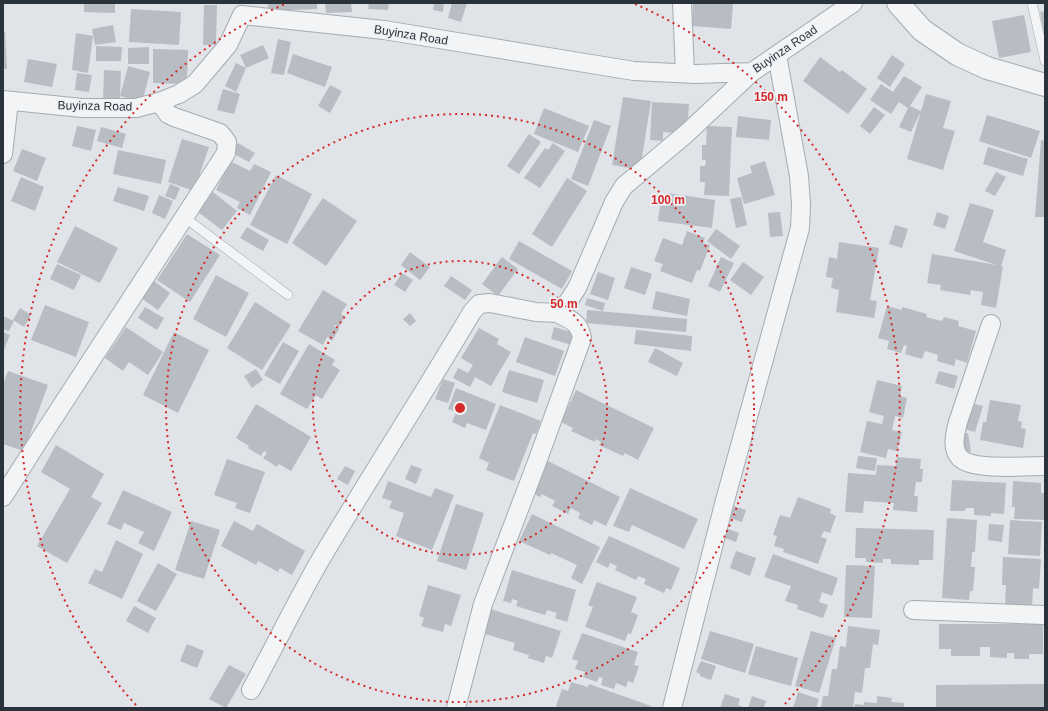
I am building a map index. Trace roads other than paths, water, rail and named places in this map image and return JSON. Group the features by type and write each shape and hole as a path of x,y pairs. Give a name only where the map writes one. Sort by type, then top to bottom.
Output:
{"street":[{"path":"682,3 685,73"},
{"path":"898,3 922,30 957,54 987,68 1045,85"},
{"name":"Buyinza Road","path":"6,100 82,108 136,108 159,102 179,94 196,84 228,45 239,9 384,30 634,71 685,73 752,72 847,7"},
{"path":"672,708 724,504 800,228 802,204 799,176 777,55"},
{"path":"557,313 568,302 577,288 621,189 687,133 752,72"},
{"path":"3,154 6,100"},
{"path":"3,497 226,153 226,142 220,133 174,118 168,114 159,102"},
{"path":"251,690 321,559 472,312 480,304 490,303 536,312 557,313 577,324 581,330 582,338 483,604 456,708"},
{"path":"991,324 958,422 954,437 955,448 960,458 970,463 986,466 1045,466"},
{"path":"913,610 1045,615"}],"lane":[{"path":"1032,3 1045,61"},
{"path":"184,217 288,296"}]}
